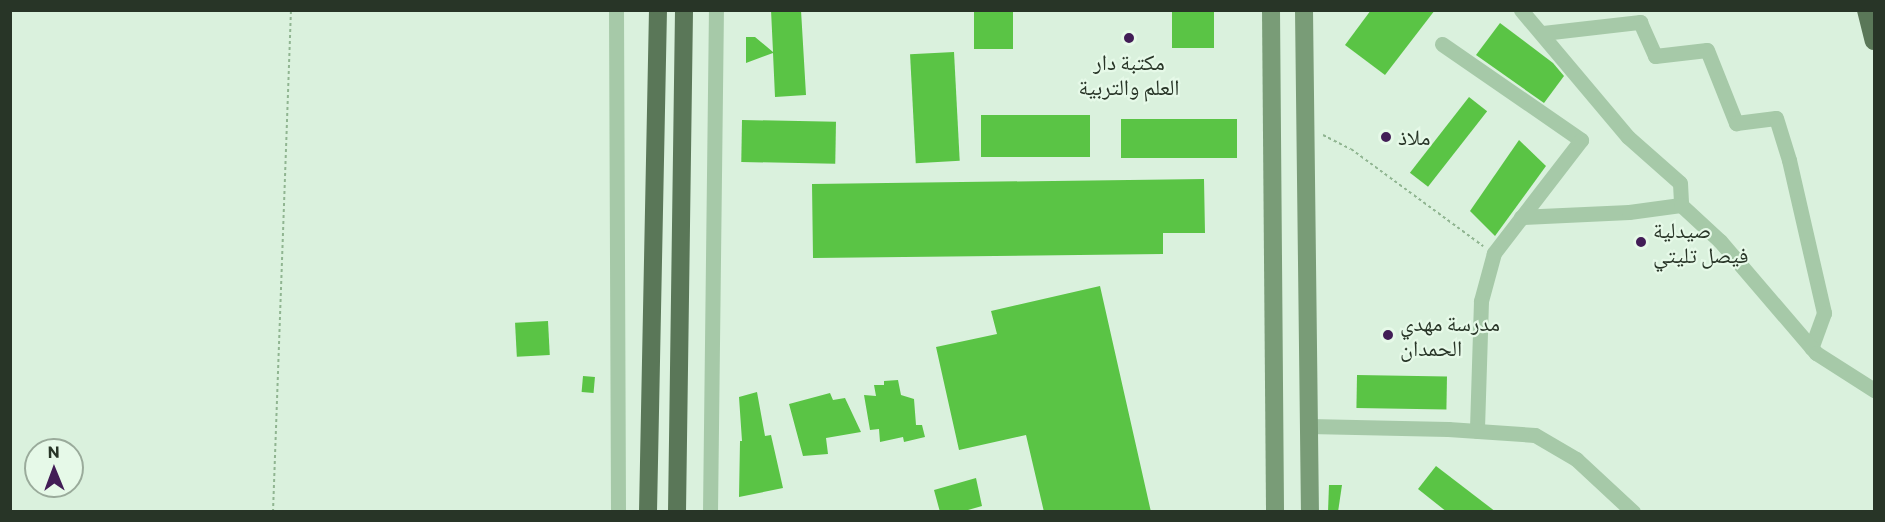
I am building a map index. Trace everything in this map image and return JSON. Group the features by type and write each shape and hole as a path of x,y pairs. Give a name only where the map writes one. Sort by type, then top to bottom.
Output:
{"main road":[{"path":"648,512 658,10"},
{"path":"677,512 684,10"},
{"path":"1270,10 1275,512"},
{"path":"1304,10 1310,512"},
{"path":"1866,10 1875,40"}],"street":[{"path":"616,10 618,512"},
{"path":"710,512 716,10"},
{"path":"1521,10 1543,33 1628,137 1680,183 1681,205 1720,241 1811,348 1875,390"},
{"path":"1543,33 1640,22 1655,56 1707,50 1736,123 1776,118 1789,160 1824,313 1811,348"},
{"path":"1442,44 1581,140 1494,253 1481,301 1477,431"},
{"path":"1521,217 1629,212 1681,205"},
{"path":"1309,426 1535,435 1576,459 1626,509"}],"path":[{"path":"273,512 291,10"},
{"path":"1305,132 1321,135 1351,149 1494,253"}],"building":[{"path":"771,10 801,10 806,95 775,97 773,53 746,63 746,37 755,37 773,52"},
{"path":"974,10 1013,10 1013,49 974,49"},
{"path":"1172,10 1214,10 1214,48 1172,48"},
{"path":"1371,10 1435,10 1385,75 1345,45"},
{"path":"1500,23 1553,63 1564,76 1544,103 1476,55"},
{"path":"954,52 960,161 916,163 910,54"},
{"path":"1469,97 1487,111 1428,187 1410,173"},
{"path":"981,115 1090,115 1090,157 981,157"},
{"path":"1121,119 1237,119 1237,158 1121,158"},
{"path":"742,120 836,122 835,164 741,162"},
{"path":"1519,140 1546,166 1495,236 1470,211"},
{"path":"1204,179 1205,233 1163,233 1163,254 813,258 812,184"},
{"path":"1100,286 1151,512 1044,512 1026,435 959,450 936,347 997,334 991,311"},
{"path":"548,321 550,355 517,357 515,323"},
{"path":"1357,375 1447,377 1446,410 1356,408"},
{"path":"583,376 595,377 594,393 582,392"},
{"path":"898,380 901,395 914,399 916,425 922,425 925,437 904,442 903,437 880,442 879,429 870,430 864,395 876,396 874,385 884,385 884,381"},
{"path":"757,392 765,436 771,435 783,488 739,497 740,441 742,441 739,397"},
{"path":"830,393 833,400 845,398 861,432 826,438 828,454 803,456 789,404"},
{"path":"1436,466 1496,512 1447,512 1418,489"},
{"path":"976,478 982,506 961,512 940,512 934,490"},
{"path":"1329,485 1342,485 1338,512 1328,512"}],"place":[{"name":"مكتبة دار العلم والتربية","path":"1129,38"},
{"name":"ملاذ","path":"1386,137"},
{"name":"صيدلية فيصل تليتي","path":"1641,242"},
{"name":"مدرسة مهدي الحمدان","path":"1388,335"}]}
